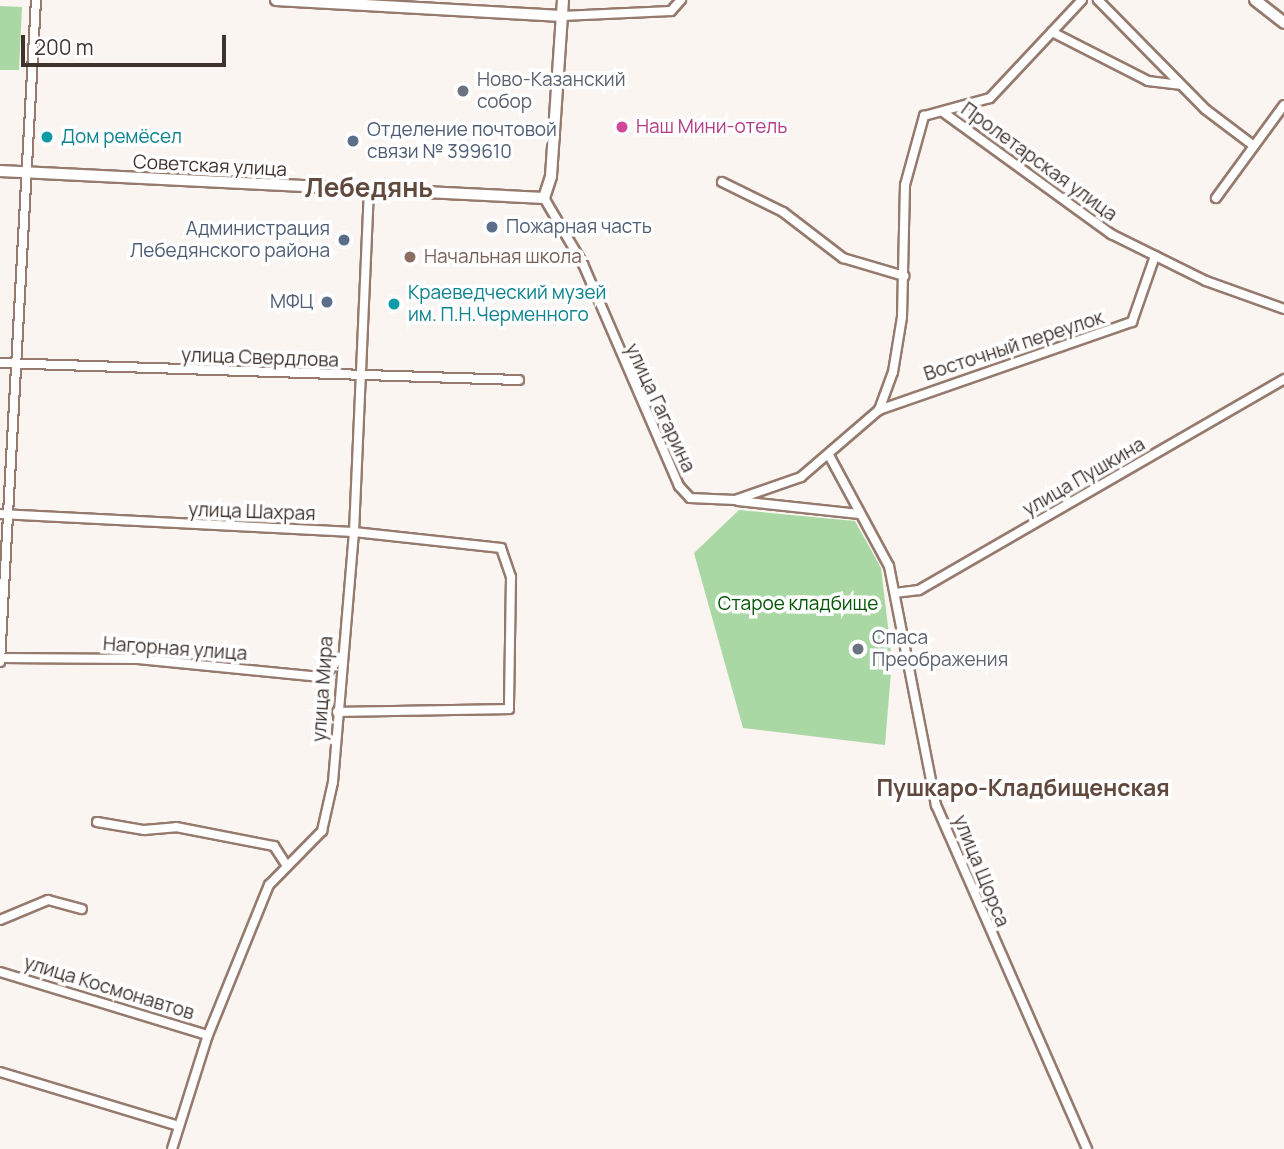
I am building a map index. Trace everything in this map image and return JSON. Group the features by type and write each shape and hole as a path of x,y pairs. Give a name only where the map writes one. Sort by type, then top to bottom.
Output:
{"main road":[{"path":"544,198 551,176 563,0"},
{"path":"1255,0 1284,23"},
{"name":"Советская улица","path":"0,171 369,192 544,198"}],"street":[{"path":"1,660 4,514 36,0"},
{"path":"276,0 562,16 671,11 681,0"},
{"name":"улица Гагарина","path":"544,198 583,264 679,486 690,498 735,500 801,477 830,457 879,410 892,372 904,276 912,147 924,116 990,98 1082,0"},
{"path":"1098,0 1184,86 1254,146"},
{"path":"1052,32 1148,81 1184,86"},
{"path":"1216,198 1284,105"},
{"name":"Пролетарская улица","path":"943,112 1062,203 1155,256"},
{"path":"722,182 783,212 843,258 904,276"},
{"name":"улица Мира","path":"172,1149 208,1034 269,885 322,831 337,712 354,532 364,378 369,192"},
{"path":"1155,256 1284,309"},
{"name":"Восточный переулок","path":"879,410 1132,322 1155,256"},
{"name":"улица Свердлова","path":"0,363 364,378 519,380"},
{"name":"улица Пушкина","path":"895,593 919,590 1284,379"},
{"name":"улица Щорса","path":"830,457 889,566 936,805 1087,1149"},
{"path":"735,500 859,514"},
{"name":"улица Шахрая","path":"4,514 354,532 501,548 511,577 509,709 337,712"},
{"name":"Нагорная улица","path":"1,660 138,659 323,677 340,658"},
{"path":"97,822 144,830 176,827 274,846 287,866"},
{"path":"0,920 48,900 82,909"},
{"name":"улица Космонавтов","path":"0,971 208,1034"},
{"path":"0,1072 179,1126"}],"green space":[{"path":"0,6 22,7 19,70 0,70"},
{"name":"Старое кладбище","path":"739,510 855,521 881,568 892,660 885,745 743,728 694,553"}],"place":[{"name":"Ново-Казанский собор","path":"463,91"},
{"name":"Наш Мини-отель","path":"622,127"},
{"name":"Дом ремёсел","path":"47,137"},
{"name":"Отделение почтовой связи № 399610","path":"353,141"},
{"name":"Пожарная часть","path":"492,227"},
{"name":"Администрация Лебедянского района","path":"344,240"},
{"name":"Начальная школа","path":"410,257"},
{"name":"МФЦ","path":"327,302"},
{"name":"Краеведческий музей им. П.Н.Черменного","path":"394,304"},
{"name":"Спаса Преображения","path":"858,649"}],"district":[{"name":"Лебедянь","path":"369,188"},
{"name":"Пушкаро-Кладбищенская","path":"1023,787"}]}
